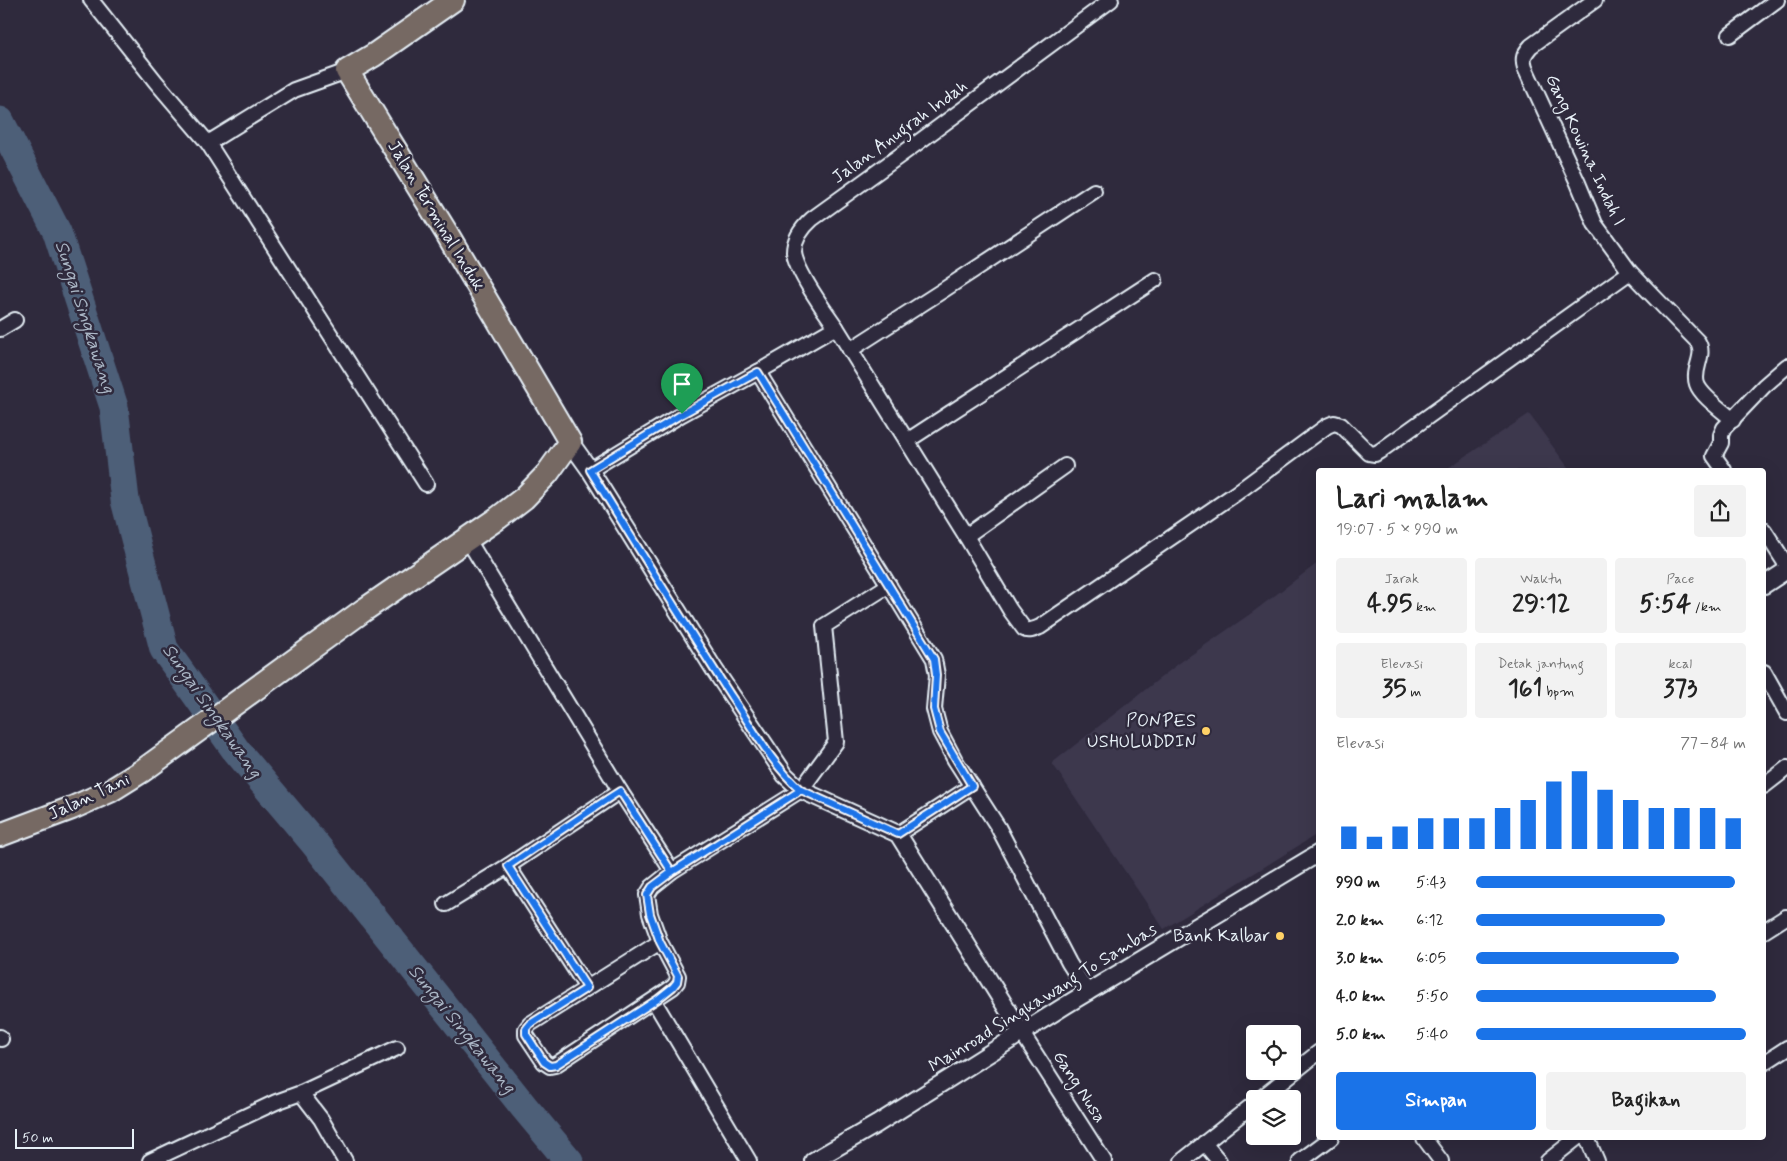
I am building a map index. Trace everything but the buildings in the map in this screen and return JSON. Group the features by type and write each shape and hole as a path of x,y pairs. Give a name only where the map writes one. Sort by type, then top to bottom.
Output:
{"highway":[{"path":"347,71 374,55 453,0"},
{"name":"Jalan Terminal Induk","path":"347,71 446,232 570,442"},
{"name":"Jalan Tani","path":"0,835 72,808 110,791 142,771 364,610 468,540 524,498 547,474 570,442"}],"street":[{"path":"91,0 208,143 426,484"},
{"name":"Jalan Anugrah Indah","path":"1111,0 812,219 803,227 795,244 796,260 811,291 907,441 1020,625 1027,631 1040,628 1235,494 1327,426 1334,423 1341,425 1369,454 1375,454 1630,272"},
{"name":"Gang Kowina Indah I","path":"1595,0 1531,46 1524,55 1523,60 1595,224 1630,272 1698,342 1702,353 1696,376 1697,383 1701,391 1732,420"},
{"path":"1730,35 1777,0"},
{"path":"208,143 294,90 347,71"},
{"path":"850,350 1094,191"},
{"path":"907,441 1155,280"},
{"path":"0,329 16,320"},
{"path":"590,470 682,414 836,328"},
{"path":"1723,468 1714,456 1721,443 1721,435 1724,428 1755,394 1787,366"},
{"path":"758,372 934,659 936,675 934,709 940,732 998,827 1069,963 1088,993"},
{"name":"Jalan Terminal Induk","path":"570,442 590,470 714,669 764,745 785,775 801,790"},
{"path":"966,536 1065,466"},
{"path":"1766,533 1787,568 1766,584"},
{"path":"468,540 620,791 672,872"},
{"path":"660,942 530,1024 526,1029 526,1034 544,1062 550,1066 556,1065 654,1001 677,982 678,976 660,942 650,914 647,895 652,887 672,872 801,790 836,742 824,626 889,585"},
{"path":"1766,676 1787,713"},
{"path":"1766,784 1787,768"},
{"path":"898,834 972,786"},
{"path":"801,790 898,834 1022,1033"},
{"path":"446,904 508,866 620,791"},
{"name":"Mainroad Singkawang To Sambas","path":"813,1161 877,1124 1022,1033 1316,855"},
{"path":"508,866 587,988"},
{"path":"1766,930 1786,917"},
{"path":"654,1001 749,1161"},
{"name":"Gang Nusa","path":"1022,1033 1104,1161"},
{"path":"150,1161 397,1048"},
{"path":"1766,1062 1787,1048"},
{"path":"1271,1090 1316,1054"},
{"path":"301,1093 325,1126 345,1161"},
{"path":"1182,1161 1246,1110"},
{"path":"1304,1160 1329,1140"},
{"path":"1425,1140 1441,1161"},
{"path":"1548,1161 1574,1140"},
{"path":"1588,1140 1597,1161"},
{"path":"1204,1143 1219,1161"}],"shaded area":[{"path":"1529,414 1569,468 1448,468"},
{"name":"PONPES USHULUDDIN","path":"1316,564 1316,835 1164,929 1052,763 1178,664 1253,612"}],"waterway":[{"name":"Sungai Singkawang","path":"0,121 57,232 114,407 125,500 164,649 235,749 315,844 569,1161"}],"place":[{"name":"PONPES USHULUDDIN","path":"1206,731"},
{"name":"Bank Kalbar","path":"1280,936"}],"route":[{"path":"682,414 590,470 714,669 764,745 785,775 801,790 672,872 652,887 647,895 650,914 660,942 678,976 677,982 654,1001 556,1065 550,1066 544,1062 526,1034 526,1029 530,1024 587,988 508,866 609,798 620,791 672,872 758,817 801,790 898,834 972,786 940,732 934,709 936,675 934,659 758,372 682,414"}]}
